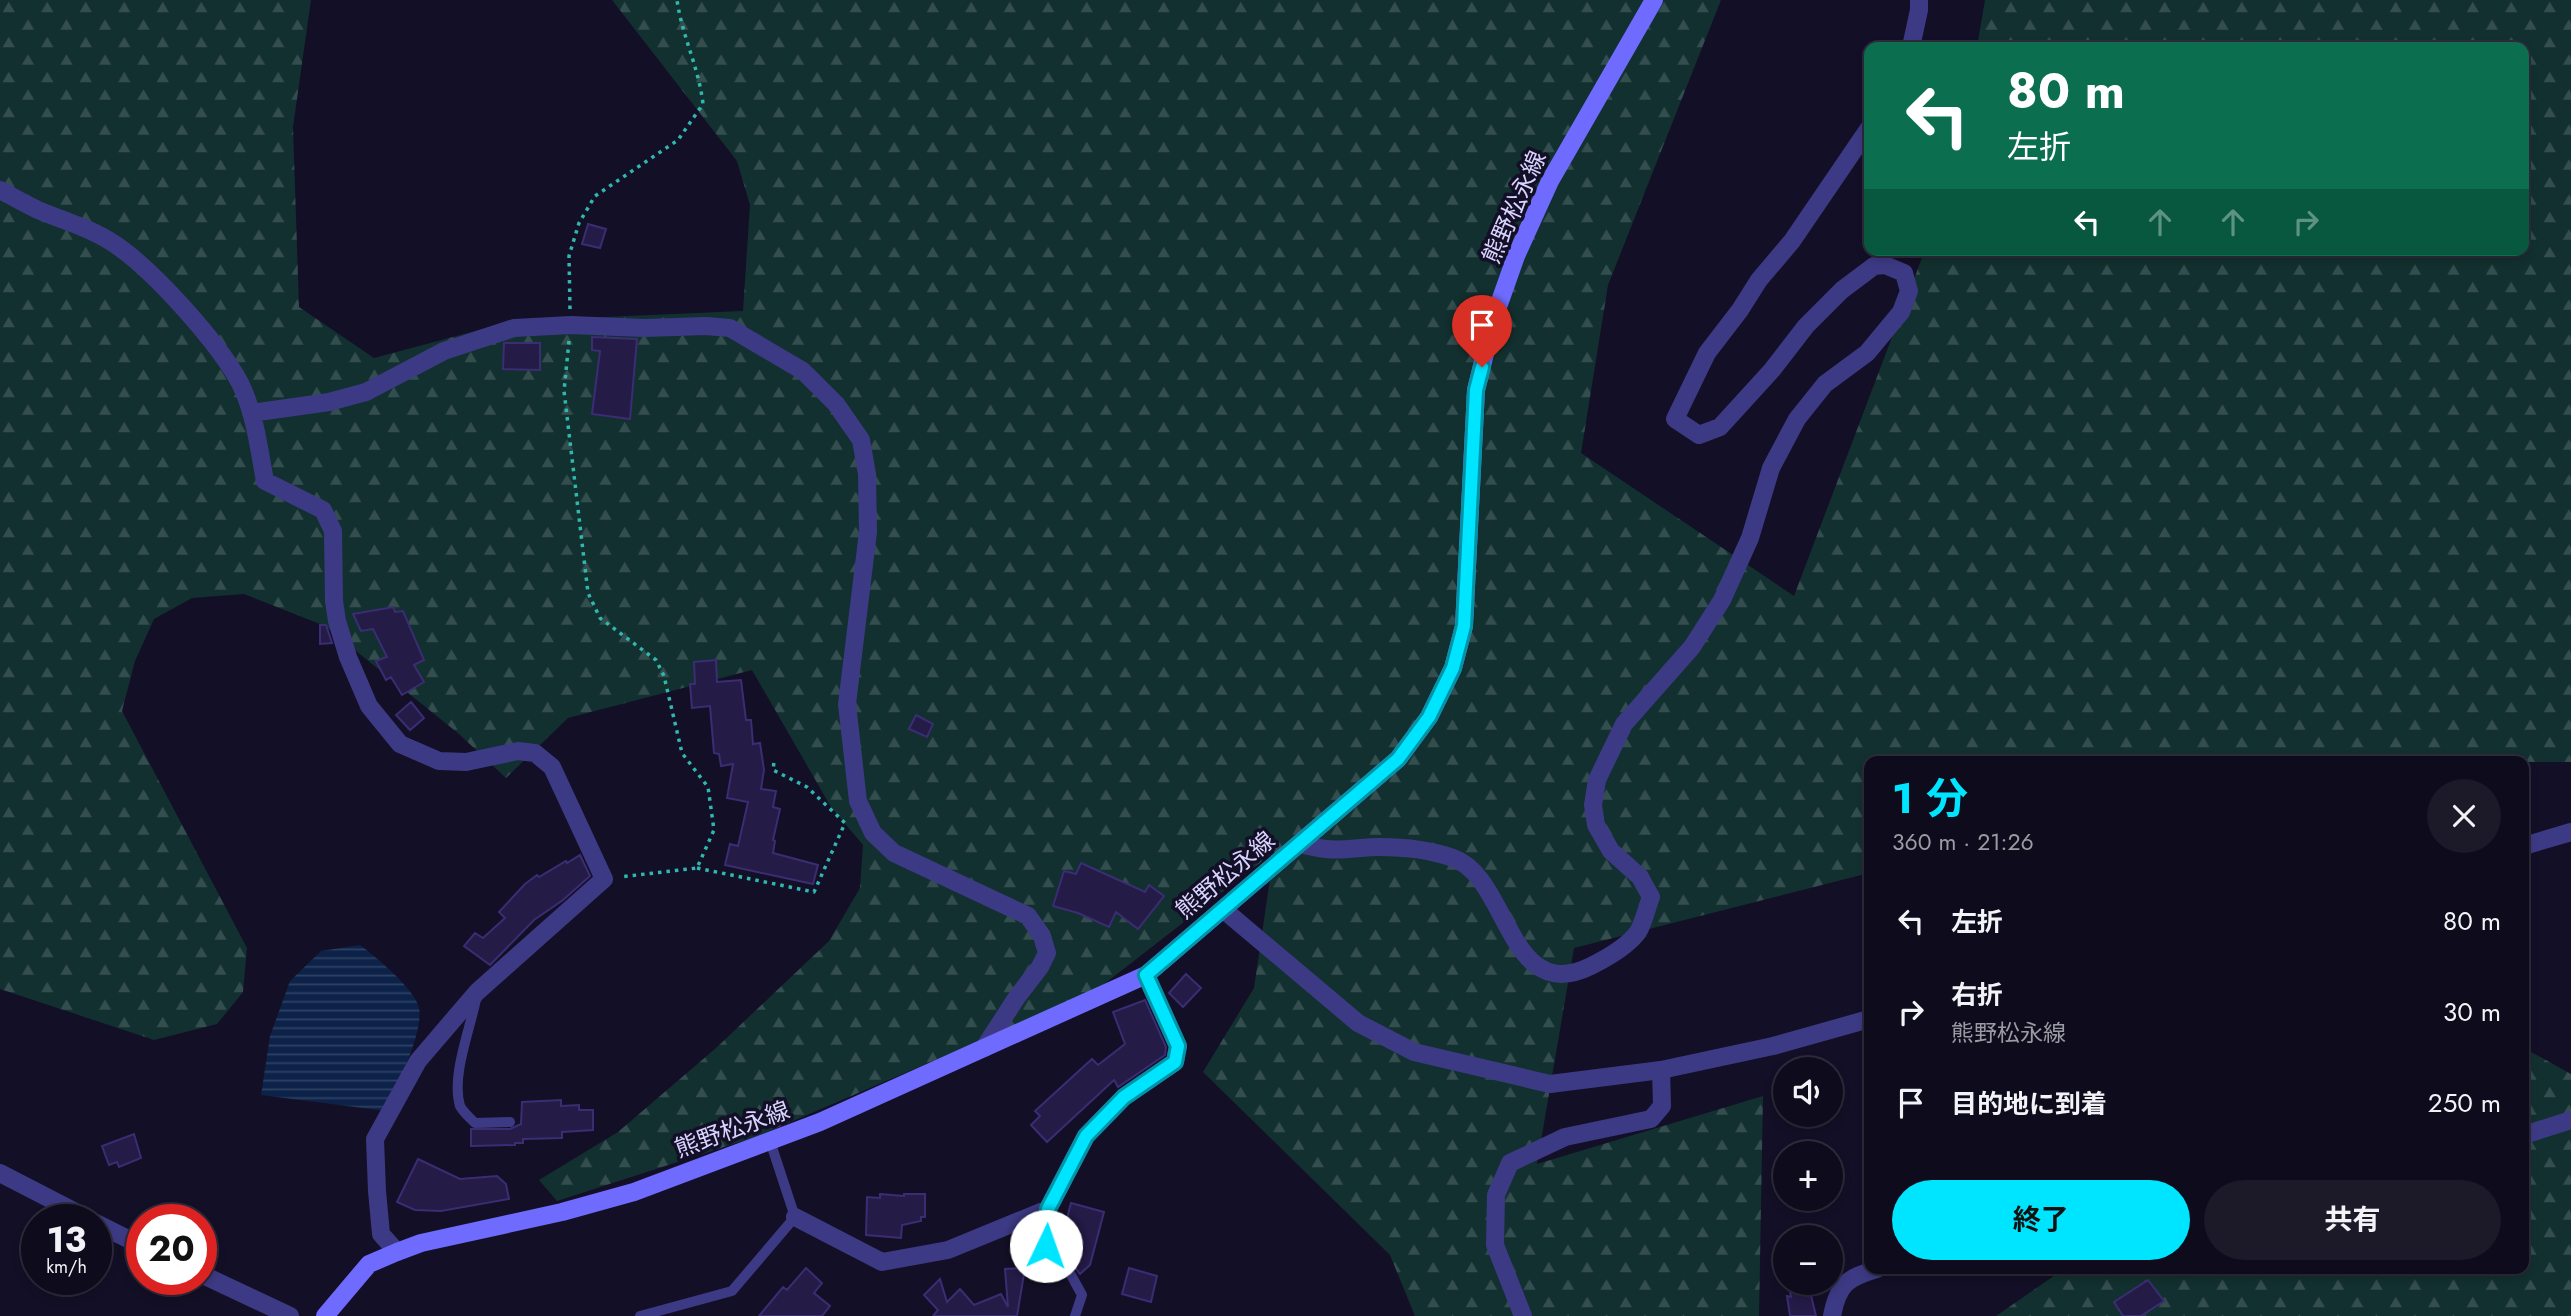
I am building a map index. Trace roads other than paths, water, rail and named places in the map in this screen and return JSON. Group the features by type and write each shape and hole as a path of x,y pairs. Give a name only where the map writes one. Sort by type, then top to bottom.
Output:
{"main road":[{"name":"熊野松永線","path":"325,1316 369,1264 397,1252 421,1243 562,1212 634,1192 820,1122 1146,975 1398,759 1429,717 1453,668 1464,626 1476,390 1493,321 1516,256 1550,181 1654,0"}],"street":[{"path":"1912,42 1919,0"},
{"path":"1300,844 1328,850 1382,847 1454,858 1468,867 1486,890 1525,956 1540,968 1559,975 1576,973 1612,956 1638,931 1651,897 1640,877 1612,851 1596,825 1593,805 1597,780 1624,724 1692,647 1722,600 1750,538 1771,468 1797,419 1825,384 1867,353 1901,312 1909,292 1904,272 1885,265 1874,266 1842,290 1806,326 1772,370 1720,427 1699,435 1675,419 1707,353 1759,280 1792,241 1864,135"},
{"path":"0,190 38,210 84,226 116,245 149,274 206,334 239,383 251,414 265,481 323,510 333,531 334,601 348,657 369,706 400,744 439,761 466,761 518,751 536,753 552,767 604,879 477,992 418,1061 375,1139 381,1234 397,1252"},
{"path":"251,414 329,402 366,392 443,351 514,328 571,325 730,328 803,371 836,404 861,440 867,474 868,532 847,704 858,801 873,833 894,853 1028,916 1042,936 1047,953 984,1048"},
{"path":"2529,845 2571,832"},
{"path":"1224,910 1357,1023 1414,1052 1550,1084 1661,1070 1773,1046 1864,1020"},
{"path":"795,1217 882,1262 947,1250 1048,1209 1086,1136 1124,1097 1175,1062 1178,1046 1146,975"},
{"path":"1523,1316 1495,1245 1496,1195 1510,1163 1564,1137 1651,1119 1661,1106 1661,1070"},
{"path":"2529,1134 2571,1120"},
{"path":"0,1173 59,1204"},
{"path":"1832,1316 1837,1294 1852,1276 1864,1273"},
{"path":"217,1282 290,1316"}],"lane":[{"path":"477,992 461,1062 458,1091 461,1108 475,1123 510,1122"},
{"path":"640,1316 732,1291 795,1217 770,1141"},
{"path":"1048,1209 1046,1246 1065,1264 1082,1295 1075,1316"},
{"path":"669,1316 680,1305"}],"water":[{"path":"360,945 403,983 419,1008 413,1045 386,1111 261,1095 270,1036 290,981 321,951"}]}
